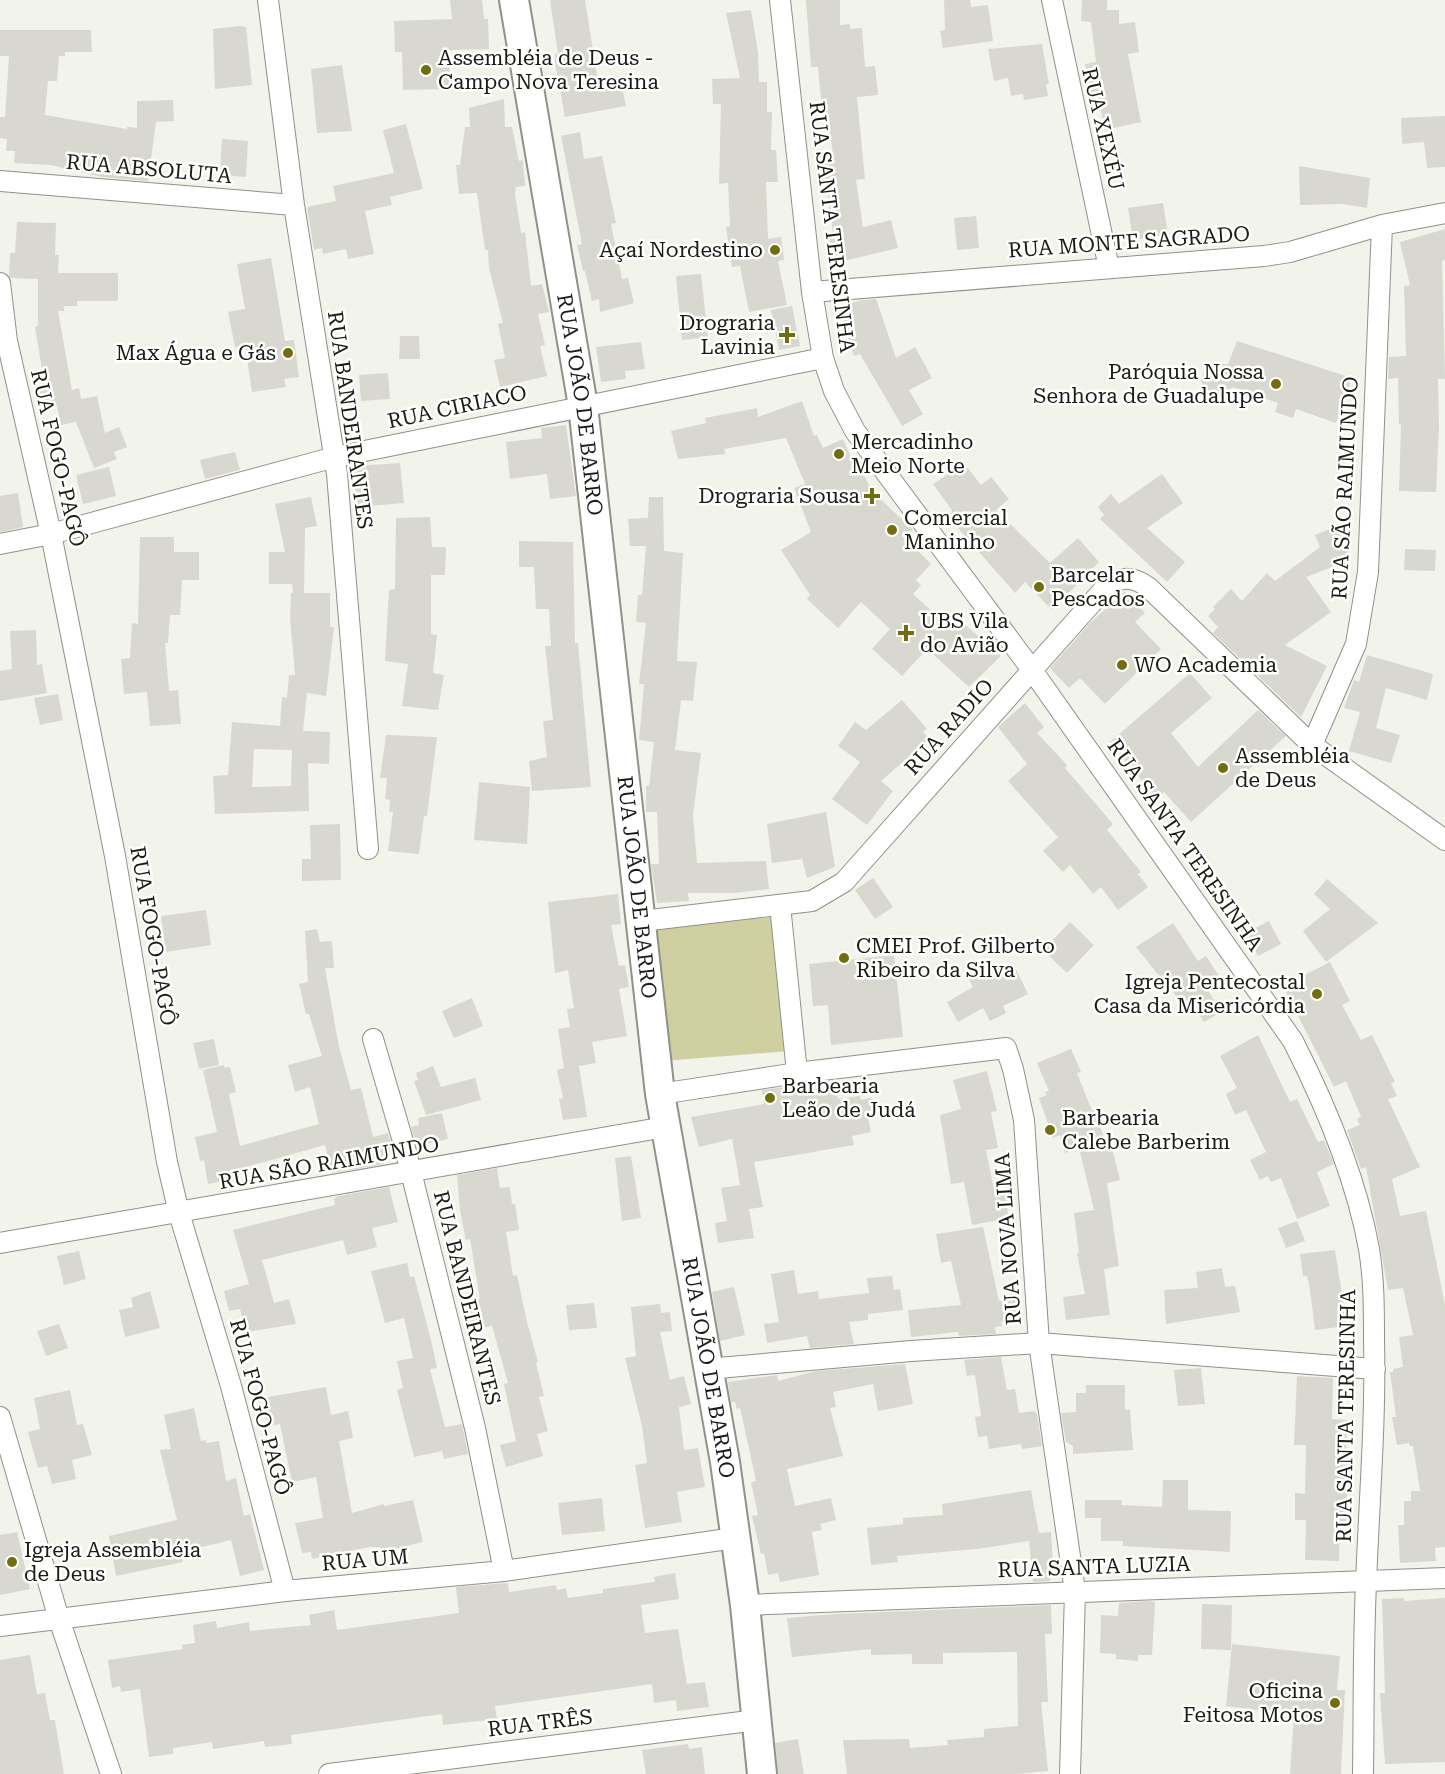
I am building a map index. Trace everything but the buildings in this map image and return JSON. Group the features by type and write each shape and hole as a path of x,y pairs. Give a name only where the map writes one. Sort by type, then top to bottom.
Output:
{"street":[{"name":"RUA BANDEIRANTES","path":"268,0 294,205 335,457 368,849"},
{"name":"RUA JOÃO DE BARRO","path":"514,0 583,406 660,1094 725,1462 745,1605 762,1774"},
{"name":"RUA SANTA TERESINHA","path":"780,0 812,292 823,358 834,391 855,431 1032,670 1293,1041 1312,1078 1350,1174 1368,1248 1373,1285 1375,1369 1372,1499 1366,1583 1363,1774"},
{"name":"RUA XEXÉU","path":"1052,0 1110,268"},
{"name":"RUA ABSOLUTA","path":"0,181 294,205"},
{"name":"RUA MONTE SAGRADO","path":"812,292 1214,262 1290,252 1382,225 1445,213"},
{"name":"RUA SÃO RAIMUNDO","path":"1312,745 1356,644 1368,572 1382,225"},
{"name":"RUA FOGO-PAGÔ","path":"0,283 3,342 51,534 115,856 167,1162 178,1213 231,1386 285,1592"},
{"name":"RUA CIRIACO","path":"0,544 51,534 335,457 823,358"},
{"name":"RUA RADIO","path":"642,921 812,901 844,882 1105,588 1117,580 1133,579 1155,593 1312,745 1445,840"},
{"path":"780,905 797,1073"},
{"name":"RUA BANDEIRANTES","path":"373,1039 411,1173 475,1428 504,1571"},
{"name":"RUA NOVA LIMA","path":"660,1094 797,1073 1006,1048 1024,1120 1039,1343 1074,1591 1070,1774"},
{"name":"RUA SÃO RAIMUNDO","path":"0,1243 665,1127"},
{"path":"707,1369 911,1351 1039,1343 1375,1369"},
{"path":"0,1417 59,1619 111,1774"},
{"name":"RUA UM","path":"0,1626 285,1592 504,1571 735,1538"},
{"name":"RUA SANTA LUZIA","path":"745,1605 1074,1591 1366,1583 1445,1578"},
{"name":"RUA TRÊS","path":"330,1774 757,1720"}],"green space":[{"path":"779,917 789,1051 663,1061 653,926"}],"place":[{"name":"Assembléia de Deus - Campo Nova Teresina","path":"426,70"},
{"name":"Açaí Nordestino","path":"775,250"},
{"name":"Drograria Lavinia","path":"787,335"},
{"name":"Max Água e Gás","path":"288,353"},
{"name":"Paróquia Nossa Senhora de Guadalupe","path":"1276,384"},
{"name":"Mercadinho Meio Norte","path":"839,454"},
{"name":"Drograria Sousa","path":"872,496"},
{"name":"Comercial Maninho","path":"892,530"},
{"name":"Barcelar Pescados","path":"1039,587"},
{"name":"UBS Vila do Avião","path":"906,633"},
{"name":"WO Academia","path":"1122,665"},
{"name":"Assembléia de Deus","path":"1223,768"},
{"name":"CMEI Prof. Gilberto Ribeiro da Silva","path":"844,958"},
{"name":"Igreja Pentecostal Casa da Misericórdia","path":"1317,994"},
{"name":"Barbearia Leão de Judá","path":"770,1098"},
{"name":"Barbearia Calebe Barberim","path":"1050,1130"},
{"name":"Igreja Assembléia de Deus","path":"12,1562"},
{"name":"Oficina Feitosa Motos","path":"1335,1703"}]}
